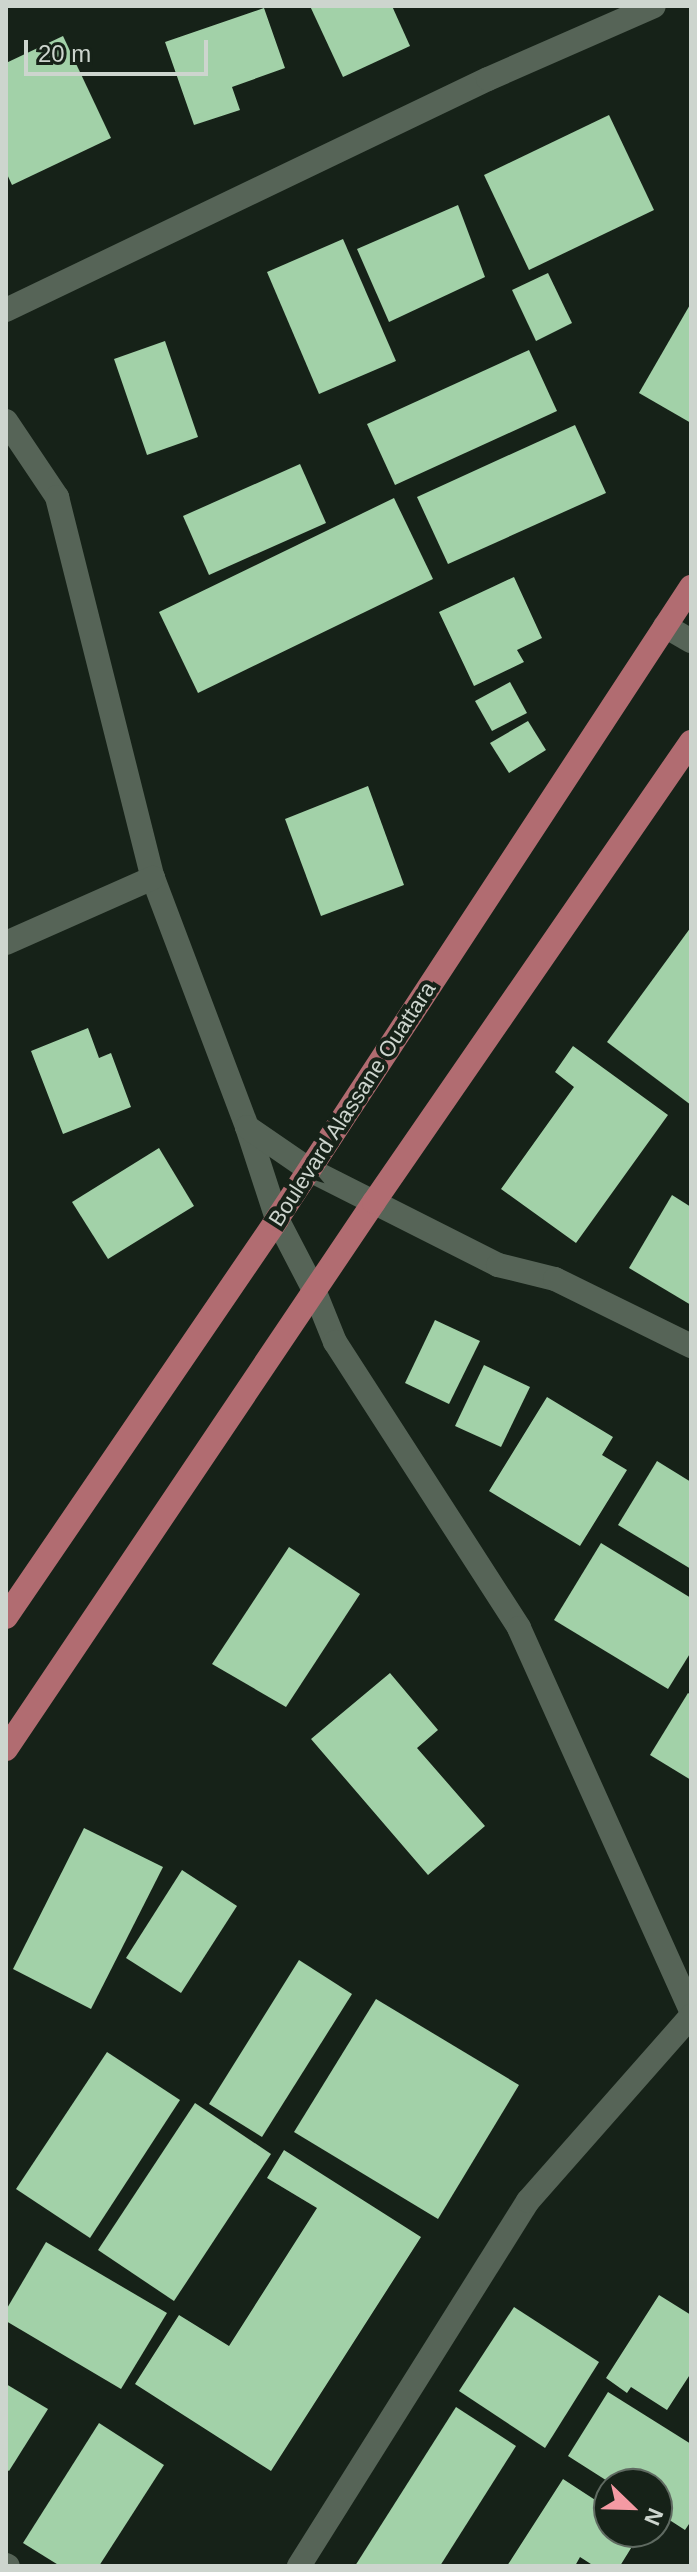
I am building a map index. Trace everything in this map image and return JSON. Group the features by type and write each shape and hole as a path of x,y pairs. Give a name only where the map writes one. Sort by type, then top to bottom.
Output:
{"main road":[{"name":"Boulevard Alassane Ouattara","path":"6,1617 277,1219 691,587"},
{"path":"6,1749 314,1290 691,742"}],"street":[{"path":"6,310 488,79 654,6"},
{"path":"6,421 57,497 153,878 247,1127 277,1219 314,1290 335,1342 519,1628 691,2010"},
{"path":"665,626 691,641"},
{"path":"6,943 153,878"},
{"path":"247,1127 308,1169 498,1265 555,1279 691,1346"},
{"path":"299,2566 528,2201 691,2016"}],"building":[{"path":"310,6 392,6 410,46 343,77"},
{"path":"264,8 285,68 232,87 240,110 194,125 165,42"},
{"path":"63,36 111,138 12,185 6,172 6,63"},
{"path":"609,115 654,210 529,270 484,175"},
{"path":"458,205 485,277 389,322 357,249"},
{"path":"343,239 396,361 319,394 267,272"},
{"path":"548,273 572,323 536,341 512,290"},
{"path":"691,303 691,423 639,393"},
{"path":"165,341 198,437 147,455 114,359"},
{"path":"529,350 557,411 395,485 367,424"},
{"path":"575,425 606,493 448,564 417,497"},
{"path":"300,464 326,523 209,575 183,516"},
{"path":"394,498 433,579 198,693 159,612"},
{"path":"514,577 542,638 517,650 524,662 474,686 439,612"},
{"path":"510,682 527,713 492,731 475,701"},
{"path":"528,721 546,750 509,773 490,743"},
{"path":"368,786 404,885 321,916 285,819"},
{"path":"691,927 691,1105 607,1042"},
{"path":"88,1028 99,1058 111,1053 131,1107 63,1134 31,1051"},
{"path":"573,1046 668,1115 576,1243 501,1189 574,1087 555,1072"},
{"path":"159,1148 194,1206 108,1259 72,1202"},
{"path":"672,1195 691,1207 691,1305 629,1268"},
{"path":"435,1320 480,1341 449,1404 405,1383"},
{"path":"484,1365 530,1387 501,1447 455,1426"},
{"path":"547,1397 613,1437 602,1455 627,1470 580,1546 489,1491"},
{"path":"657,1461 691,1482 691,1569 618,1525"},
{"path":"601,1543 691,1598 691,1652 668,1689 554,1620"},
{"path":"289,1547 360,1594 286,1707 212,1664"},
{"path":"390,1673 438,1730 417,1748 485,1826 428,1875 311,1739"},
{"path":"688,1693 691,1695 691,1780 650,1755"},
{"path":"84,1828 163,1867 91,2009 13,1969"},
{"path":"182,1870 237,1906 181,1993 126,1958"},
{"path":"299,1960 352,1994 262,2137 209,2104"},
{"path":"376,1999 519,2085 438,2219 294,2132"},
{"path":"107,2052 180,2100 90,2238 16,2189"},
{"path":"195,2103 271,2154 174,2301 98,2250"},
{"path":"284,2150 421,2237 271,2471 135,2384 179,2315 229,2346 317,2208 267,2178"},
{"path":"46,2242 167,2313 121,2389 6,2321 6,2310"},
{"path":"659,2295 691,2315 691,2373 667,2410 631,2387 627,2393 606,2378"},
{"path":"514,2307 599,2362 545,2448 459,2391"},
{"path":"6,2384 48,2409 9,2471 6,2469"},
{"path":"608,2392 691,2444 691,2521 685,2530 673,2522 673,2468 593,2468 593,2472 568,2456"},
{"path":"456,2407 516,2446 440,2566 355,2566"},
{"path":"99,2423 164,2465 99,2566 60,2566 23,2543"},
{"path":"563,2479 593,2499 593,2548 631,2548 620,2566 594,2566 580,2557 575,2566 507,2566"}]}
